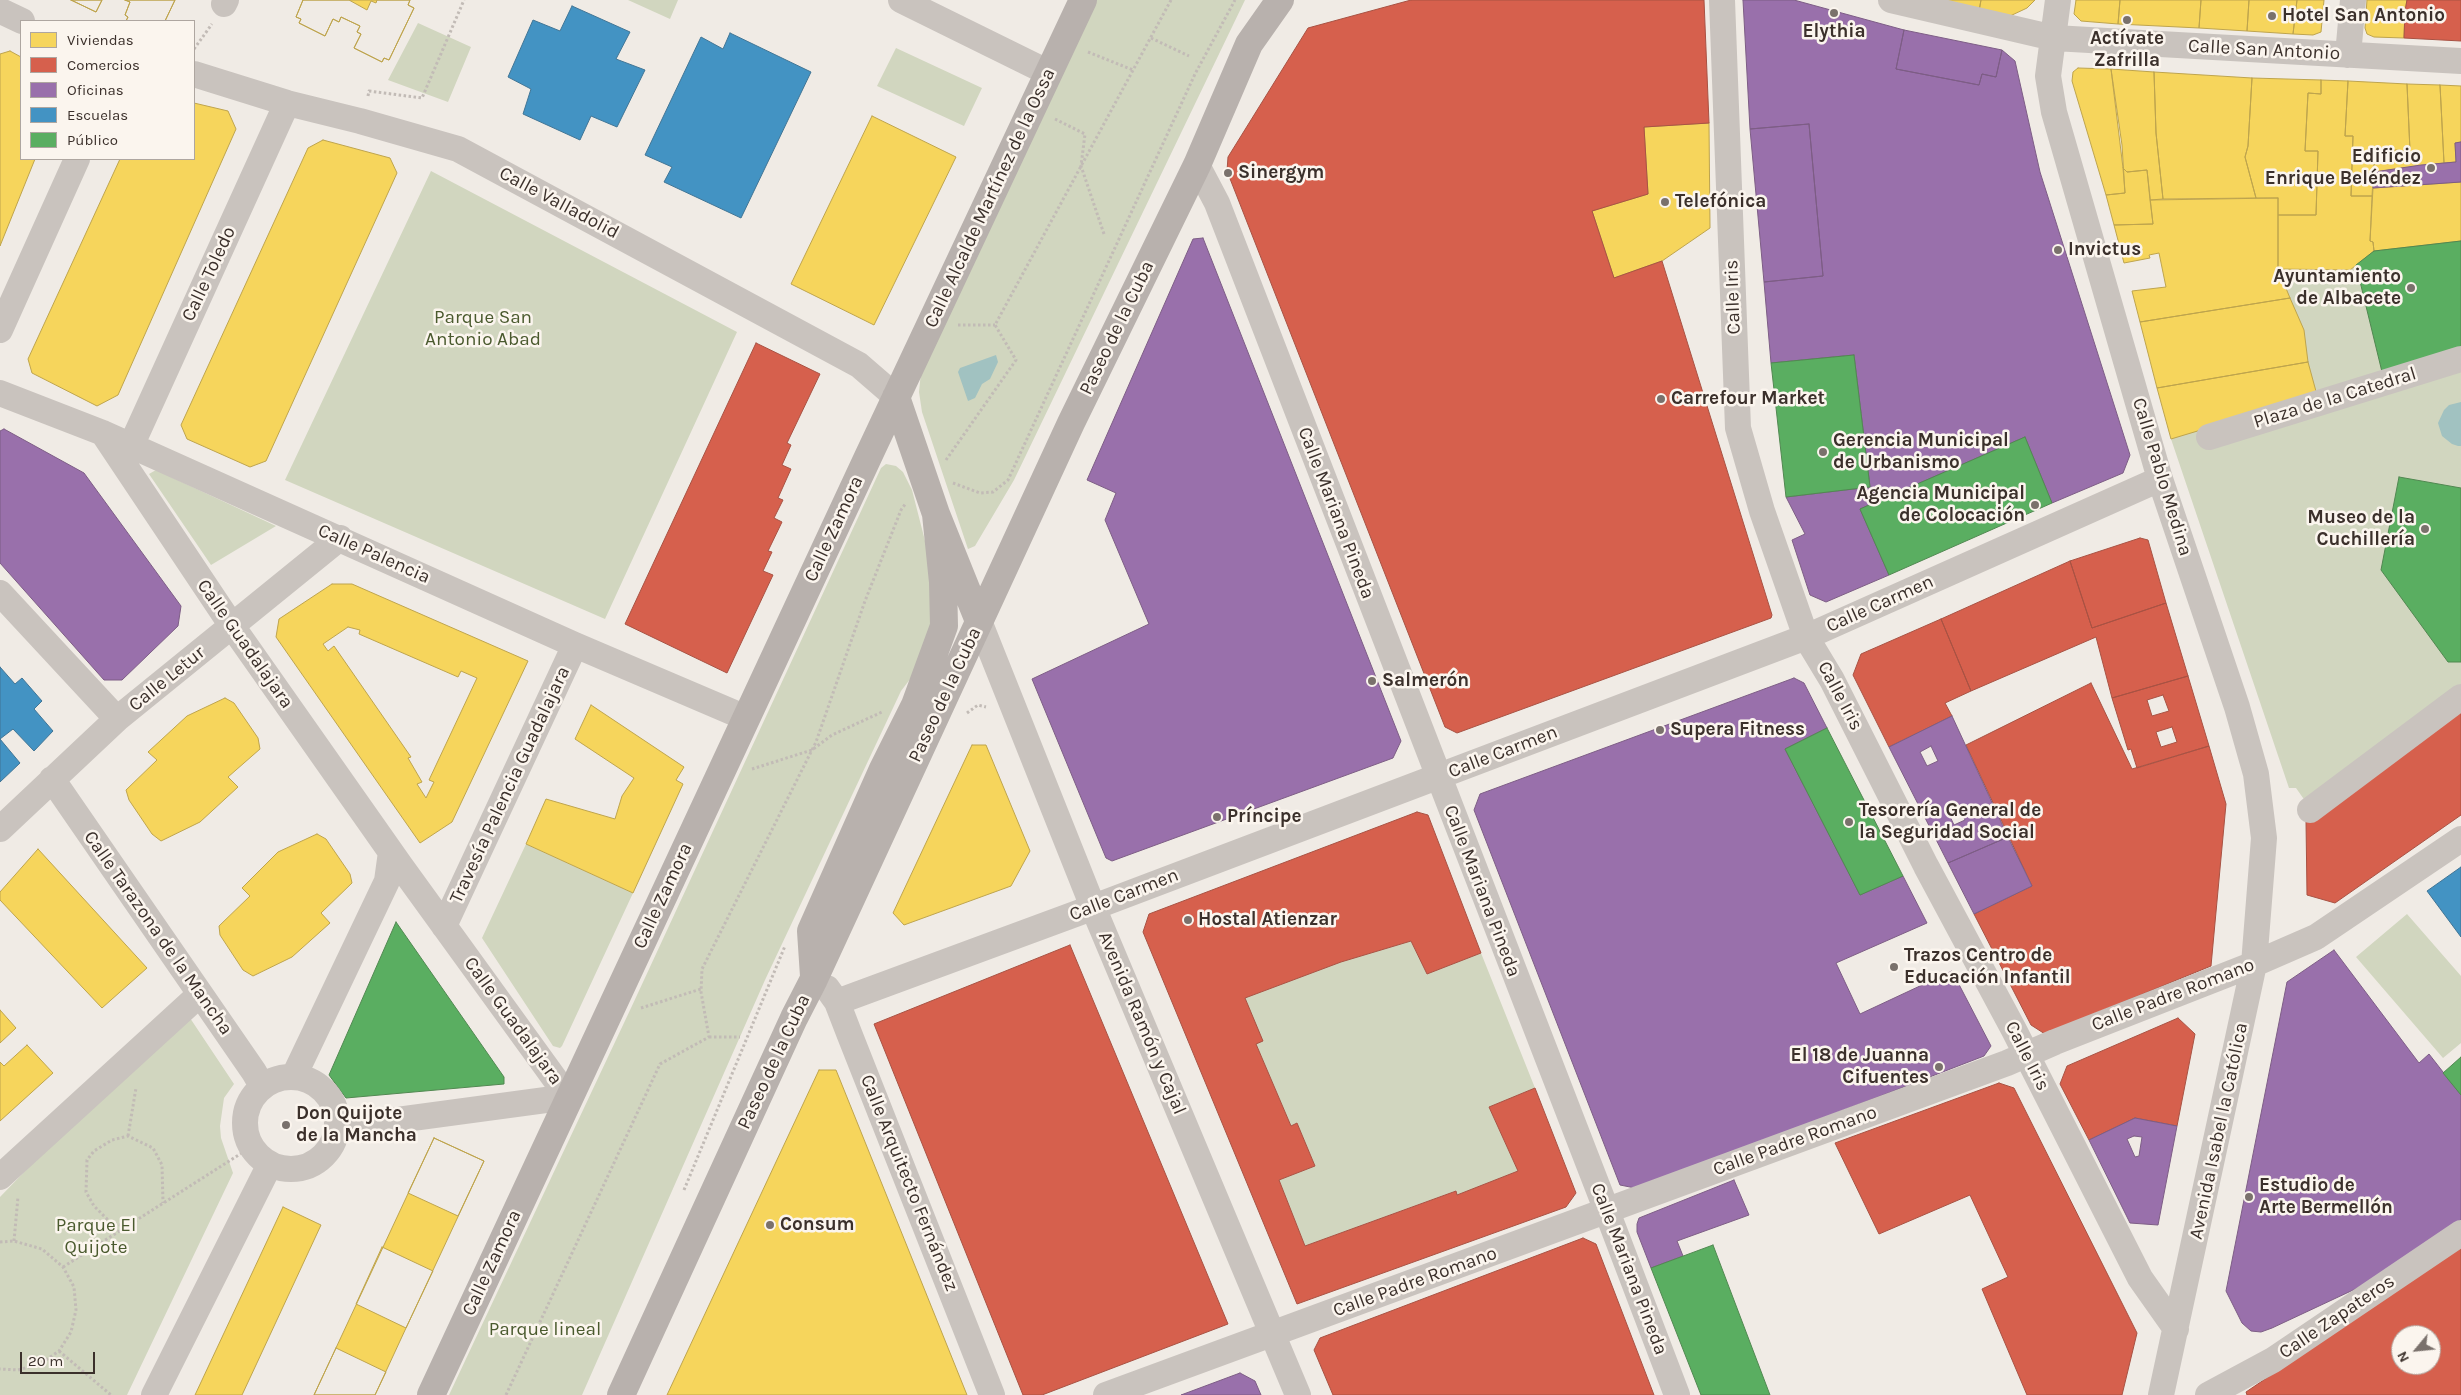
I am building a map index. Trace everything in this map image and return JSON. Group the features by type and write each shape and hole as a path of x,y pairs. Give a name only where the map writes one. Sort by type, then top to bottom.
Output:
{"main road":[{"name":"Calle Alcalde Martínez de la Ossa","path":"896,397 1083,0"},
{"name":"Paseo de la Cuba","path":"621,1395 782,1044 814,979 1084,397 1197,165 1249,44 1280,0"},
{"path":"896,397 936,514 980,621"},
{"name":"Calle Zamora","path":"431,1395 568,1097 896,397"},
{"path":"814,979 811,931 883,769 915,705 944,626 943,582 936,514"}],"street":[{"path":"900,0 1049,72"},
{"name":"Calle Iris","path":"1722,0 1738,428 1762,511 1806,637 1832,680 1926,866 2026,1054 2140,1278 2174,1336"},
{"name":"Calle San Antonio","path":"1891,0 1930,5 2054,38 2461,61"},
{"name":"Calle Pablo Medina","path":"2058,0 2048,76 2054,112 2160,479 2237,707 2256,774 2264,838 2258,917"},
{"path":"2348,55 2353,0"},
{"name":"Calle Valladolid","path":"195,74 288,103 458,149 860,365 896,397"},
{"name":"Calle Toledo","path":"131,446 288,103"},
{"path":"0,330 77,160"},
{"name":"Calle Mariana Pineda","path":"1197,165 1217,203 1607,1210 1676,1395"},
{"name":"Plaza de la Catedral","path":"2209,437 2461,359"},
{"name":"Calle Palencia","path":"0,393 103,433 575,645 746,718"},
{"name":"Calle Guadalajara","path":"103,433 232,626 391,852 568,1097 338,1128"},
{"name":"Calle Carmen","path":"837,1002 1806,637 2160,479"},
{"name":"Calle Letur","path":"0,829 118,719 340,538"},
{"path":"0,592 118,719"},
{"name":"Avenida Ramón y Cajal","path":"980,621 1093,907 1298,1395"},
{"name":"Travesía Palencia Guadalajara","path":"444,926 575,645"},
{"path":"2310,810 2461,697"},
{"name":"Calle Tarazona de la Mancha","path":"52,779 262,1086"},
{"name":"Calle Padre Romano","path":"1106,1395 2007,1064 2026,1054 2254,964 2316,937 2461,839"},
{"path":"294,1076 387,881 391,852"},
{"name":"Avenida Isabel la Católica","path":"2161,1395 2254,964 2258,917"},
{"name":"Calle Arquitecto Fernández","path":"814,979 828,988 837,1002 992,1395"},
{"path":"0,1177 143,1049 200,995"},
{"path":"294,1076 309,1079 321,1087 331,1099 337,1113 338,1128 334,1143 325,1155 314,1164 299,1169 284,1169 261,1156 246,1131 246,1115 251,1099 262,1086 277,1078 294,1076"},
{"path":"154,1395 261,1156"},
{"name":"Calle Zapateros","path":"2208,1395 2273,1360 2461,1233"},
{"name":"Avenida Isabel la Católica","path":"2170,1395 2174,1336"}],"path":[{"path":"360,121 370,91 422,98 461,11 464,0"},
{"path":"996,326 1171,0"},
{"path":"1151,38 1189,56"},
{"path":"1083,50 1133,70"},
{"path":"1052,118 1085,134 1081,166 1104,234"},
{"path":"952,325 996,326"},
{"path":"941,468 1016,360 996,326"},
{"path":"709,1037 701,989 702,969 812,750 865,601 901,510 907,502"},
{"path":"751,770 812,750 832,736 885,710"},
{"path":"636,1010 701,989"},
{"path":"506,1395 660,1064 709,1037 740,1037"},
{"path":"128,1136 143,1049"},
{"path":"126,1227 108,1221 94,1206 86,1192 87,1160 112,1140 128,1136 153,1148 162,1164 163,1204"},
{"path":"63,1267 163,1204 261,1156"},
{"path":"14,1241 21,1157"},
{"path":"0,1242 14,1241 42,1249 63,1267 74,1288 76,1310 71,1332 59,1351 40,1364 18,1370 0,1369"},
{"path":"59,1351 111,1395"}],"green space":[{"path":"628,0 678,0 670,19"},
{"path":"1095,0 1245,0 1014,480 975,546 968,549 922,412 919,392 921,372"},
{"path":"418,23 471,47 448,102 388,80"},
{"path":"896,48 982,88 964,126 877,86"},
{"name":"Parque San Antonio Abad","path":"431,171 737,332 605,619 285,480"},
{"path":"2356,265 2368,310 2461,352 2461,707 2315,815 2296,788 2289,788 2171,439 2278,269 2350,270"},
{"name":"Parque lineal","path":"886,464 896,466 903,472 912,490 934,576 932,634 917,670 901,691 765,980 582,1395 449,1395 881,468"},
{"path":"156,470 276,526 211,565 149,474"},
{"path":"526,844 633,893 560,1048 553,1046 482,938"},
{"path":"2407,914 2461,976 2461,1043 2443,1058 2356,957"},
{"path":"1411,941 1427,974 1481,953 1535,1088 1489,1107 1518,1171 1457,1195 1455,1191 1305,1246 1279,1180 1315,1166 1297,1123 1291,1126 1256,1044 1245,998 1341,962"},
{"name":"Parque El Quijote","path":"190,1018 234,1084 224,1098 220,1126 221,1138 233,1173 127,1395 0,1395 0,1197 29,1167"}],"water":[{"path":"996,355 998,362 990,379 982,384 975,398 968,401 958,372 960,368"},
{"path":"2461,402 2461,446 2458,446 2442,436 2438,423 2444,410 2449,405"}],"building: Viviendas":[{"path":"71,0 102,0 96,12"},
{"path":"71,0 102,0 96,12"},
{"path":"125,0 175,0 165,20 126,20 128,17 125,15 130,2"},
{"path":"125,0 175,0 165,20 126,20 128,17 125,15 130,2"},
{"path":"303,0 349,0 367,10 371,1 376,3 377,0 410,0 408,5 414,8 389,60 384,58 382,62 354,48 361,34 357,32 360,26 341,17 339,22 333,19 325,36 299,23 301,19 296,17"},
{"path":"303,0 410,0 408,5 414,8 389,60 384,58 382,62 354,48 361,34 357,32 360,26 341,17 339,22 333,19 325,36 299,23 301,19 296,17"},
{"path":"1940,0 1981,0 1979,11"},
{"path":"1981,0 2035,0 2027,8 2010,16 1979,11"},
{"path":"2076,0 2120,0 2118,24 2081,21 2074,14"},
{"path":"2120,0 2201,0 2199,28 2118,24"},
{"path":"2201,0 2249,0 2247,31 2199,28"},
{"name":"Hotel San Antonio","path":"2249,0 2297,0 2293,34 2247,31"},
{"path":"2297,0 2324,0 2321,32 2313,35 2293,34"},
{"path":"2367,0 2407,0 2404,38 2374,37 2367,34 2365,28"},
{"path":"10,51 20,56 20,160 35,160 0,246 0,54"},
{"path":"2078,68 2111,69 2122,145 2125,193 2106,195 2072,81 2073,72"},
{"path":"2111,69 2154,72 2156,133 2163,199 2150,200 2147,170 2127,172 2123,168"},
{"path":"2154,72 2252,78 2248,146 2245,157 2256,198 2163,199 2156,133"},
{"path":"2252,78 2321,80 2321,94 2308,93 2305,151 2318,151 2316,215 2278,215 2278,198 2256,198 2245,157 2248,146"},
{"path":"2321,80 2348,81 2345,136 2353,136 2351,196 2372,196 2370,241 2373,242 2374,251 2350,270 2278,269 2278,215 2316,215 2318,151 2305,151 2308,93 2321,94"},
{"path":"2348,81 2407,84 2410,151 2375,149 2372,196 2351,196 2353,136 2345,136"},
{"path":"2407,84 2440,85 2444,163 2374,172 2375,149 2410,151"},
{"path":"2440,85 2461,86 2461,142 2455,143 2456,162 2444,163"},
{"path":"195,103 228,111 236,129 118,395 97,406 32,373 28,359 120,160 195,160"},
{"path":"872,116 956,157 874,325 791,284"},
{"name":"Telefónica","path":"1709,123 1710,228 1662,261 1614,278 1592,211 1648,194 1644,127"},
{"path":"323,140 390,158 397,173 266,461 250,467 187,439 181,425 308,148"},
{"path":"2123,168 2127,172 2147,170 2153,224 2114,225 2106,195 2125,193"},
{"path":"2461,182 2461,241 2374,251 2373,242 2370,241 2373,188"},
{"path":"2278,198 2278,269 2290,298 2140,322 2132,291 2166,287 2159,253 2149,255 2150,258 2124,263 2114,225 2153,224 2150,200"},
{"path":"2290,298 2304,330 2308,362 2157,388 2140,322"},
{"path":"2308,362 2317,395 2171,439 2157,388"},
{"path":"332,584 352,584 528,661 452,822 420,843 276,637 279,619","holes":["348,627 360,630 359,634 458,677 461,671 477,678 429,780 434,782 426,798 417,784 422,782 408,758 411,757 334,646 328,651 323,644"]},
{"path":"225,698 234,703 258,738 260,749 228,777 238,787 200,822 161,841 152,834 129,800 126,790 157,760 148,752 187,716"},
{"path":"591,705 684,767 676,780 683,784 633,893 526,844 546,799 615,819 622,796 634,778 575,739"},
{"path":"972,745 986,745 1030,851 1011,886 904,925 893,913"},
{"path":"317,834 326,839 350,874 352,883 321,913 330,923 292,957 253,976 243,970 220,935 219,926 250,896 242,888 278,852"},
{"path":"38,849 147,968 102,1008 0,900 0,892"},
{"path":"0,1010 16,1028 0,1043"},
{"path":"27,1045 53,1073 0,1121 0,1062 4,1066"},
{"path":"819,1070 836,1070 967,1395 667,1395"},
{"path":"434,1138 484,1161 375,1395 314,1395"},
{"path":"434,1138 484,1161 458,1216 408,1193"},
{"path":"283,1207 321,1225 242,1395 195,1395"},
{"path":"382,1247 433,1271 406,1328 356,1304"},
{"path":"336,1348 386,1372 375,1395 314,1395"}],"building: Comercios":[{"path":"1411,0 1704,0 1709,123 1644,127 1648,194 1592,211 1614,278 1662,261 1772,615 1771,618 1457,733 1445,727 1227,171 1228,157 1308,28"},
{"path":"2407,0 2461,0 2461,41 2404,38"},
{"path":"756,343 820,374 787,443 791,445 782,465 791,469 778,498 783,500 774,518 782,522 768,551 772,552 763,571 773,575 727,673 625,624"},
{"path":"2140,538 2148,540 2166,603 2092,628 2070,561"},
{"path":"2070,561 2092,628 2166,603 2188,676 2112,698 2096,637 1971,691 1941,619"},
{"path":"1941,619 1971,691 1945,703 1952,716 1889,747 1853,675 1861,654"},
{"path":"2188,676 2209,746 2137,768 2131,749 2128,750 2112,698","holes":["2163,695 2169,711 2152,716 2147,700","2172,727 2177,742 2161,747 2156,732"]},
{"path":"2091,683 2132,769 2209,746 2226,804 2211,966 2045,1034 2031,1025 1974,914 2032,886 1966,745"},
{"path":"2461,707 2461,815 2335,903 2307,895 2306,821"},
{"path":"1417,812 1428,815 1481,953 1427,974 1411,941 1341,962 1245,998 1263,1041 1256,1044 1291,1126 1297,1123 1315,1166 1279,1180 1305,1246 1456,1191 1457,1195 1518,1171 1489,1107 1535,1088 1576,1193 1566,1207 1297,1304 1143,932 1149,914"},
{"path":"1070,945 1228,1324 1042,1395 1023,1395 874,1024"},
{"path":"2178,1018 2195,1034 2177,1126 2135,1118 2089,1140 2060,1084 2067,1066"},
{"path":"1999,1083 2014,1088 2137,1333 2122,1395 2027,1395 1982,1289 2008,1277 1970,1195 1879,1234 1835,1143"},
{"path":"1583,1238 1596,1244 1654,1395 1333,1395 1314,1350 1320,1338"},
{"path":"2461,1246 2461,1395 2247,1395 2246,1392"}],"building: Oficinas":[{"path":"1743,0 1794,0 1904,30 1896,69 1979,85 1982,74 1996,77 2002,50 2015,61 2040,172 2130,455 2123,473 2052,503 2025,437 1860,509 1889,575 1826,602 1810,595 1792,540 1805,534 1786,497 1870,487 1854,355 1771,363 1764,282 1823,276 1809,124 1750,129"},
{"path":"1904,30 2002,50 1996,77 1982,74 1979,85 1896,69"},
{"path":"1809,124 1823,276 1764,282 1750,129"},
{"name":"Edificio Enrique Beléndez","path":"2461,142 2461,182 2373,188 2374,172 2456,162 2455,143"},
{"path":"1203,238 1401,741 1393,758 1112,861 1106,858 1032,679 1149,624 1105,520 1116,493 1087,480 1193,239"},
{"path":"4,429 84,473 181,606 178,626 122,680 104,680 0,563 0,431"},
{"path":"1794,678 1804,683 1827,728 1785,749 1860,895 1903,876 1927,923 1836,963 1860,1014 1952,971 1991,1046 1984,1056 1640,1189 1620,1185 1474,810 1480,794"},
{"path":"1952,716 2008,837 1948,863 1889,747","holes":["1931,746 1938,761 1927,766 1920,752","1958,805 1965,820 1954,825 1947,810"]},
{"path":"2008,837 2032,886 1974,914 1948,863"},
{"path":"2334,950 2419,1063 2429,1054 2461,1095 2461,1220 2366,1284 2272,1328 2261,1332 2251,1331 2242,1323 2226,1291 2287,982"},
{"path":"2135,1118 2177,1126 2158,1225 2130,1223 2089,1140","holes":["2134,1136 2142,1137 2139,1156 2135,1157 2127,1139"]},
{"path":"1734,1180 1749,1215 1677,1241 1683,1256 1651,1268 1637,1232 1639,1218"},
{"path":"1240,1373 1255,1381 1261,1395 1181,1395"}],"building: Escuelas":[{"path":"572,6 630,32 616,59 645,70 617,127 591,116 580,140 523,114 531,89 508,77 533,20 560,31"},
{"path":"730,33 811,72 741,218 664,182 672,167 645,155 701,37 723,49"},
{"path":"0,667 15,684 22,678 42,701 34,709 53,731 34,751 13,729 0,739"},
{"path":"0,739 20,763 0,782"},
{"path":"2461,867 2461,937 2427,891"}],"building: Público":[{"name":"Ayuntamiento de Albacete","path":"2461,241 2461,352 2383,376 2356,265 2374,251"},
{"name":"Gerencia Municipal de Urbanismo","path":"1854,355 1870,487 1786,497 1771,363"},
{"name":"Agencia Municipal de Colocación","path":"2025,437 2052,503 1889,575 1860,509"},
{"name":"Museo de la Cuchillería","path":"2399,477 2461,488 2461,662 2448,662 2381,570"},
{"name":"Tesorería General de la Seguridad Social","path":"1827,728 1903,876 1860,895 1785,749"},
{"path":"396,922 504,1077 504,1084 346,1098 329,1075"},
{"path":"2461,1057 2461,1095 2443,1073"},
{"path":"1713,1245 1770,1395 1701,1395 1651,1268"}],"place":[{"name":"Elythia","path":"1834,13"},
{"name":"Hotel San Antonio","path":"2272,16"},
{"name":"Actívate Zafrilla","path":"2127,20"},
{"name":"Edificio Enrique Beléndez","path":"2431,168"},
{"name":"Sinergym","path":"1228,173"},
{"name":"Telefónica","path":"1665,202"},
{"name":"Invictus","path":"2058,250"},
{"name":"Ayuntamiento de Albacete","path":"2411,288"},
{"name":"Carrefour Market","path":"1661,399"},
{"name":"Gerencia Municipal de Urbanismo","path":"1823,452"},
{"name":"Agencia Municipal de Colocación","path":"2035,505"},
{"name":"Museo de la Cuchillería","path":"2425,529"},
{"name":"Salmerón","path":"1372,681"},
{"name":"Supera Fitness","path":"1660,730"},
{"name":"Príncipe","path":"1217,817"},
{"name":"Tesorería General de la Seguridad Social","path":"1849,822"},
{"name":"Hostal Atienzar","path":"1188,920"},
{"name":"Trazos Centro de Educación Infantil","path":"1894,967"},
{"name":"El 18 de Juanna Cifuentes","path":"1939,1067"},
{"name":"Don Quijote de la Mancha","path":"286,1125"},
{"name":"Estudio de Arte Bermellón","path":"2249,1197"},
{"name":"Consum","path":"770,1225"}]}
